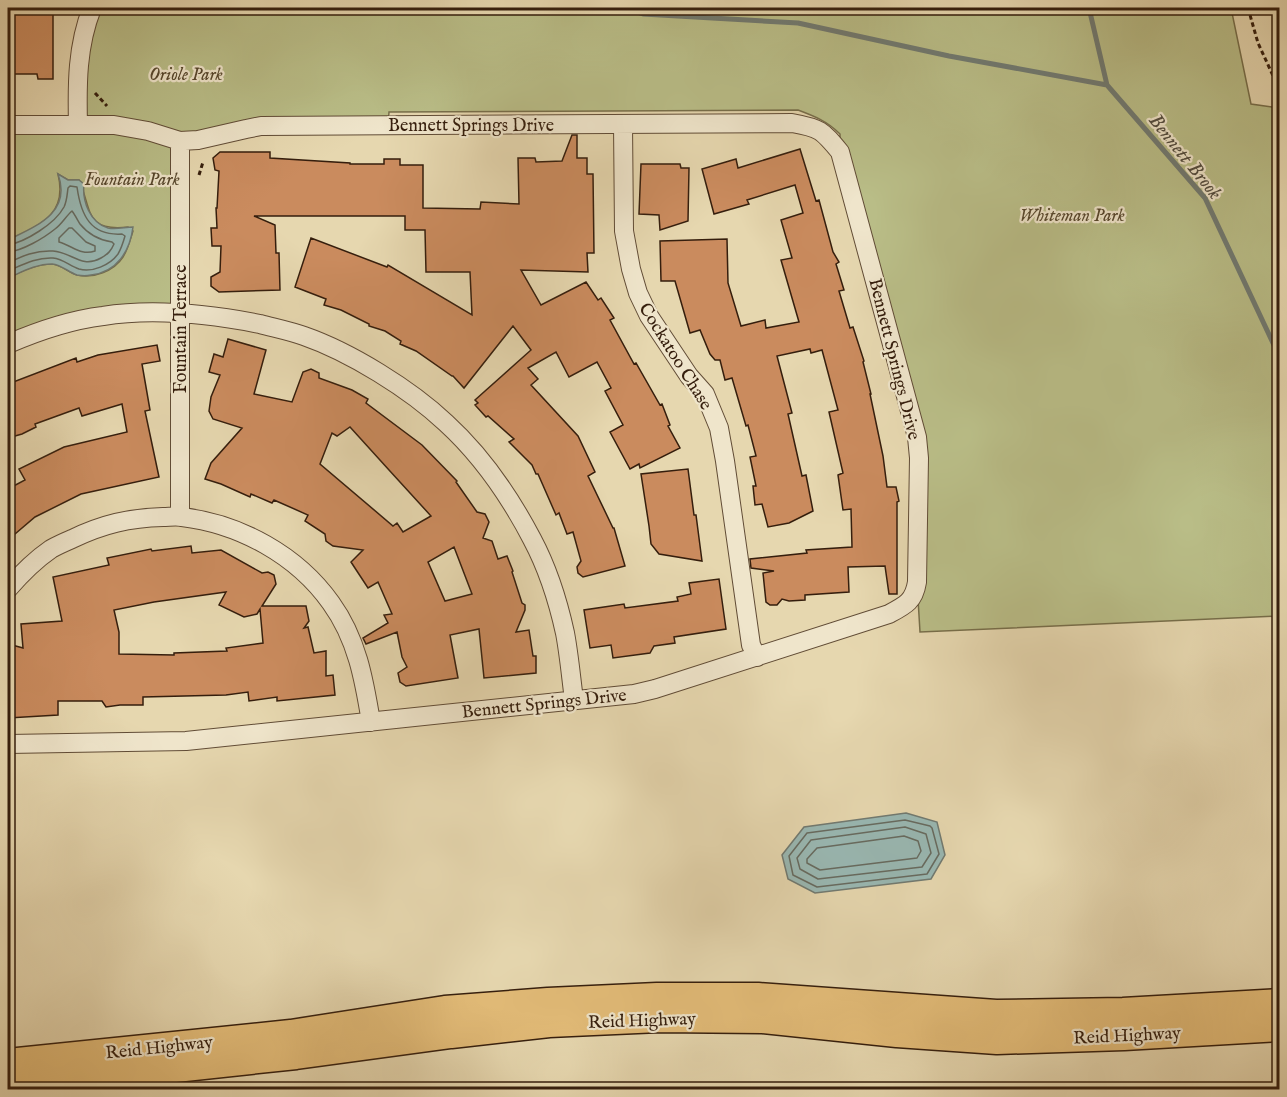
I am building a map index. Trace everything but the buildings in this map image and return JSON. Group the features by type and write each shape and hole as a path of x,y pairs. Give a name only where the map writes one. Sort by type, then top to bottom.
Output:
{"highway":[{"name":"Reid Highway","path":"8,1063 291,1034 445,1010 548,1002 657,997 758,997 996,1014 1123,1012 1280,1003"},
{"name":"Reid Highway","path":"8,1086 296,1055 549,1023 659,1018 763,1019 897,1033 997,1040 1124,1036 1280,1027"}],"street":[{"path":"78,125 78,71 87,20 92,8"},
{"name":"Bennett Springs Drive","path":"8,125 114,125 148,131 180,141 198,140 261,126 792,123 813,127 826,135 840,152 917,437 919,458 915,594 906,605 890,614 757,657 634,694 186,741 8,744"},
{"name":"Cockatoo Chase","path":"623,124 624,231 631,269 638,293 649,316 689,376 705,394 719,428 751,645 757,657"},
{"name":"Fountain Terrace","path":"180,141 180,517"},
{"path":"8,344 40,331 103,316 141,313 209,315 304,335 374,370 419,400 446,422 476,454 498,483 533,540 545,568 565,633 574,700"},
{"path":"8,589 27,568 53,548 116,522 180,517 230,529 282,554 317,585 332,604 346,627 358,655 371,722"}],"path":[{"path":"1248,8 1258,43 1280,92"},
{"path":"93,88 105,105 113,110 114,125"},
{"path":"199,176 202,162"}],"green space":[{"name":"Whiteman Park","path":"92,8 1231,8 1251,104 1279,108 1279,616 920,632 917,582 919,458 840,152 840,134 825,122 798,110 389,112 388,126 180,141 180,313 141,313 8,344 8,278 29,268 46,264 56,265 83,276 103,273 123,257 133,231 128,227 114,228 97,222 89,209 79,180 68,180 58,174 59,200 49,217 8,240 8,125 78,124"}],"water":[{"path":"58,174 68,180 79,180 84,184 86,204 96,221 111,229 133,227 129,244 115,265 100,273 88,276 77,275 59,266 46,264 8,278 8,240 40,223 56,208 60,199 61,187"},
{"path":"906,813 937,822 945,855 931,879 815,893 788,879 782,855 804,827"}],"waterway":[{"path":"625,8 643,14 798,23 949,56 1107,85"},
{"name":"Bennett Brook","path":"1089,8 1107,85 1205,198 1280,358"}],"park label":[{"name":"Oriole Park","path":"186,74"},
{"name":"Fountain Park","path":"132,179"}]}
